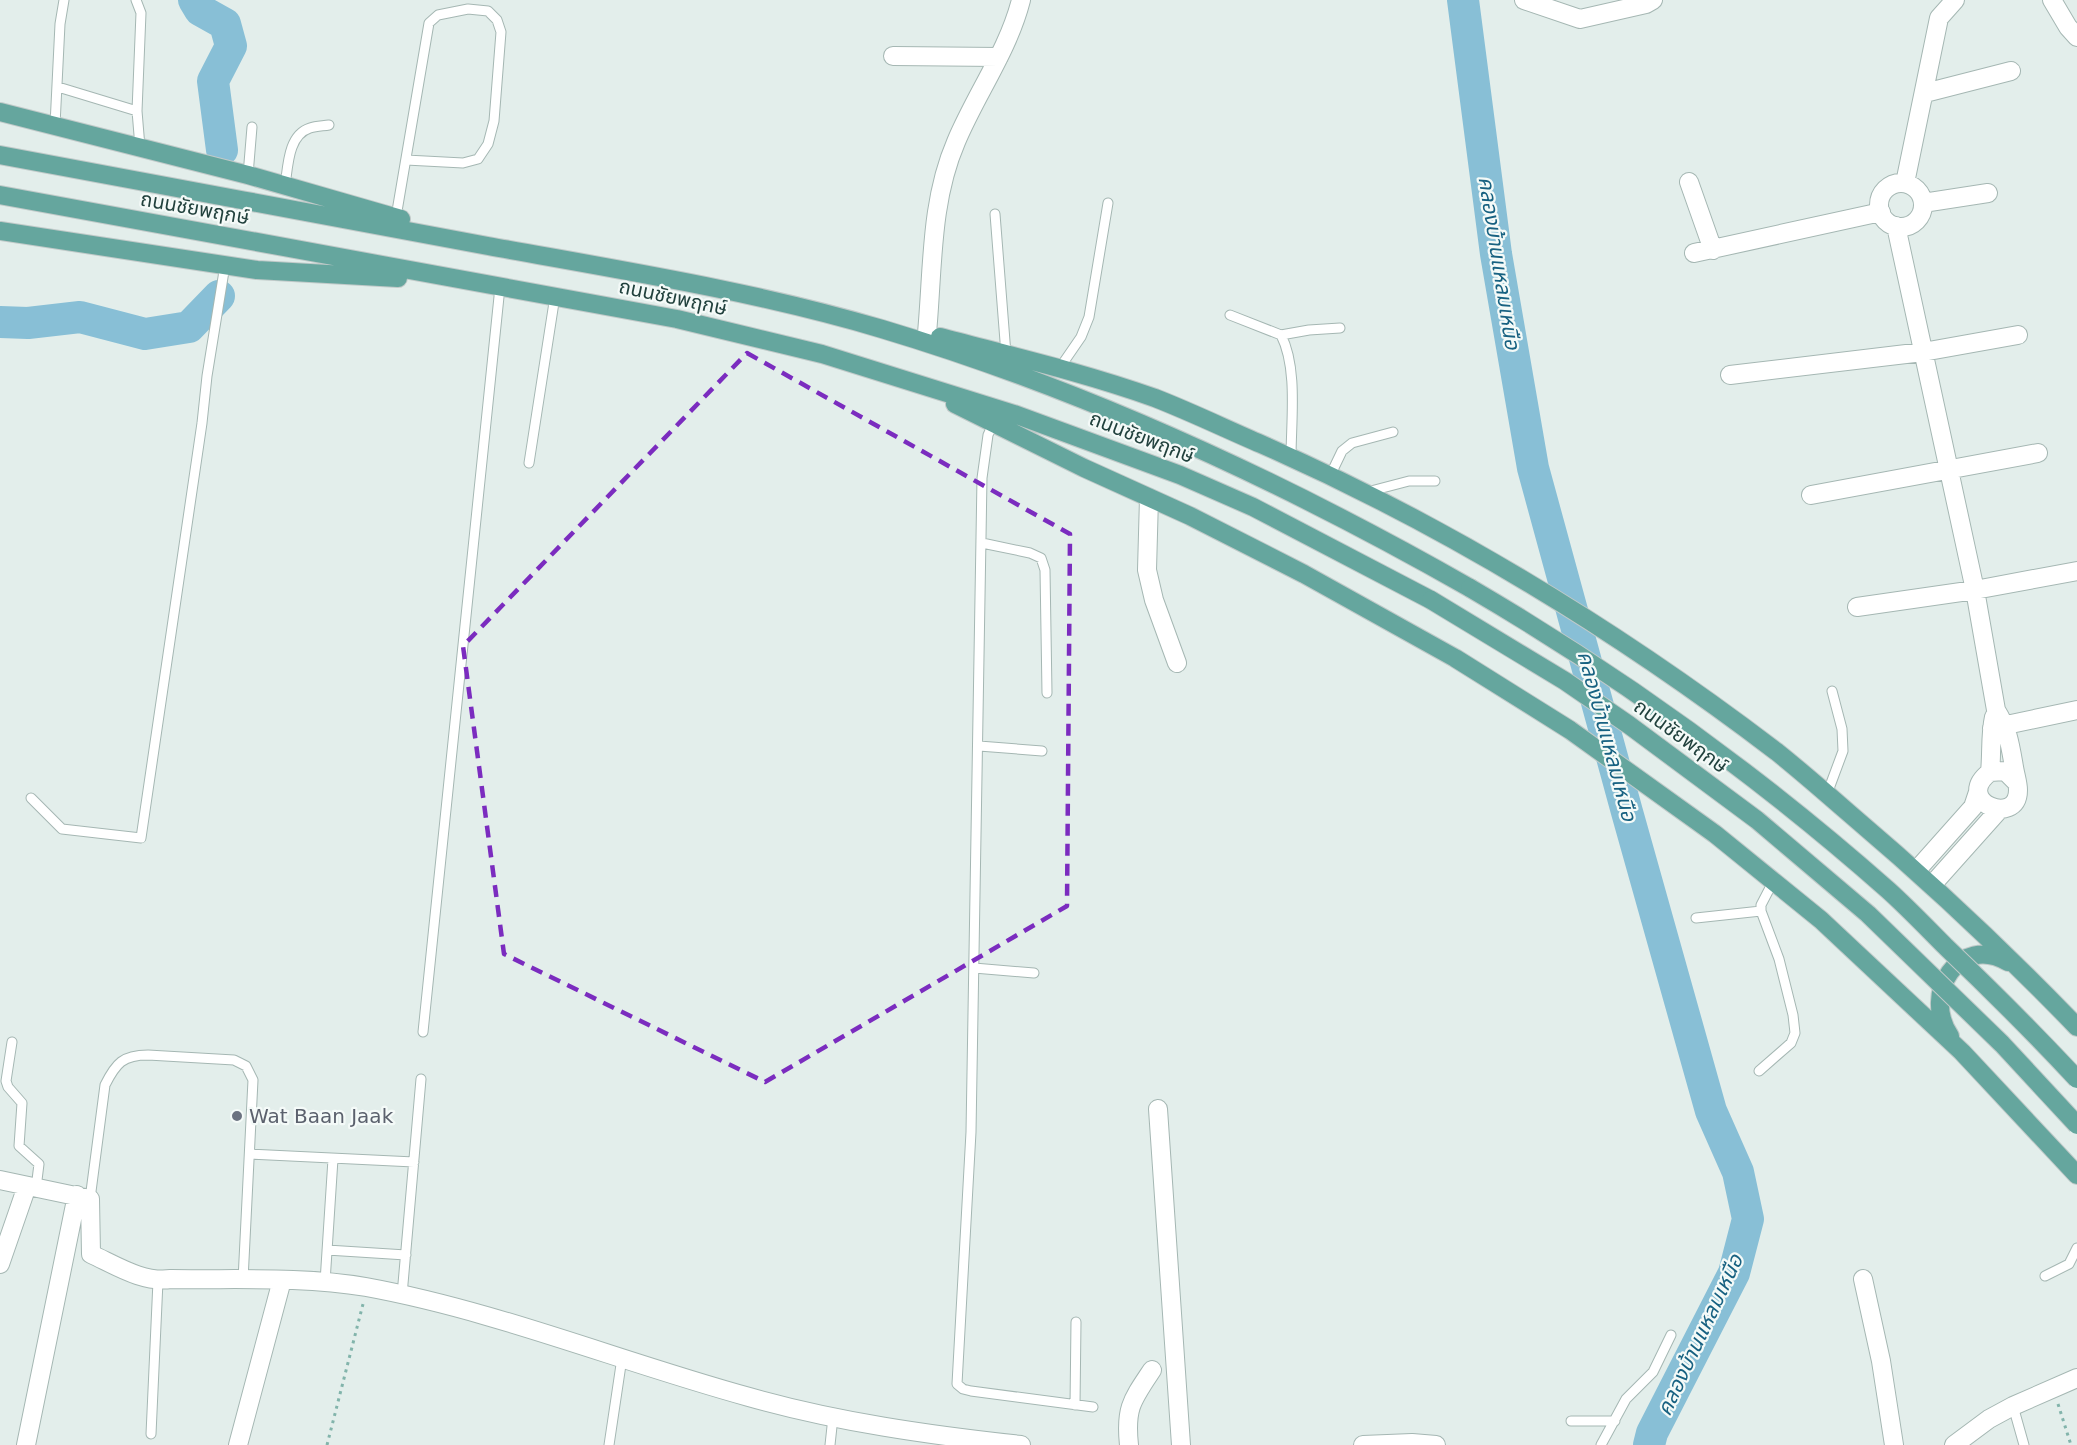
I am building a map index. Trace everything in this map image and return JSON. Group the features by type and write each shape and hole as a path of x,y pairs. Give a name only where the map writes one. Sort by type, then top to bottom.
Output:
{"main road":[{"path":"0,112 248,175 396,217 484,245"},
{"name":"ถนนชัยพฤกษ์","path":"0,155 720,289 882,329 1011,372 1172,435 1331,511 1527,621 1630,688 1703,740 1889,891 2019,1018 2077,1079"},
{"name":"ถนนชัยพฤกษ์","path":"0,195 555,296 677,319 754,337 914,382 1014,414 1180,475 1253,507 1431,600 1565,681 1629,725 1757,820 1868,914 2002,1044 2077,1125"},
{"path":"0,231 257,270 478,282"},
{"name":"ถนนชัยพฤกษ์","path":"882,329 927,333 1114,384 1158,400 1291,458 1421,521 1640,654 1779,754 1932,885 2023,970 2077,1027"},
{"path":"914,382 993,424 1191,516 1304,574 1455,658 1570,730 1715,834 1774,880 1860,955 1962,1052 2077,1175"},
{"path":"1962,1052 1941,1020 1940,998 1946,976 1955,966 1970,956 1986,954 2001,958 2023,970"}],"street":[{"path":"927,333 935,222 940,189 955,143 999,57 1015,22 1021,0"},
{"path":"1524,0 1580,19 1646,4 1653,0"},
{"path":"1905,183 1939,18 1954,0"},
{"path":"2052,0 2068,27 2077,37"},
{"path":"893,56 999,57"},
{"path":"1925,93 2011,71"},
{"path":"1689,182 1713,250"},
{"path":"1898,183 1905,183 1917,190 1923,203 1922,211 1912,224 1896,226 1884,219 1879,204 1884,190 1898,183"},
{"path":"1923,203 1988,193"},
{"path":"1694,253 1881,212"},
{"path":"1896,226 1975,590 1998,721 2018,789 2013,803 1999,810 1932,885"},
{"path":"1730,375 1923,352 2018,335"},
{"path":"1811,495 2038,453"},
{"path":"1147,497 1147,570 1154,600 1177,663"},
{"path":"1857,607 1975,590 2077,571"},
{"path":"1998,721 2077,710"},
{"path":"1916,871 1973,807 1979,784 1990,772 1998,721"},
{"path":"1990,772 2005,771 2016,782"},
{"path":"1978,792 1985,805 1999,810"},
{"path":"1158,1109 1180,1445"},
{"path":"0,1180 84,1197"},
{"path":"0,1264 31,1187"},
{"path":"84,1197 91,1254 139,1276 158,1281 171,1279 282,1280 367,1287 402,1294 509,1323 751,1398 937,1440 1021,1445"},
{"path":"26,1445 84,1197"},
{"path":"1863,1279 1881,1361 1894,1445"},
{"path":"238,1445 282,1280"},
{"path":"1129,1445 1127,1416 1131,1402 1152,1370"},
{"path":"1954,1445 1972,1439 1989,1419 2077,1378"},
{"path":"1363,1445 1412,1443 1436,1445"}],"lane":[{"path":"55,125 60,24 64,0"},
{"path":"136,0 141,13 137,111 140,147"},
{"path":"396,217 429,23 438,15 468,9 488,10 497,20 501,32 494,121 488,144 478,159 463,163 406,160"},
{"path":"58,87 137,111"},
{"path":"285,186 294,140 309,128 329,125"},
{"path":"248,175 252,127"},
{"path":"1059,369 1081,337 1089,317 1108,203"},
{"path":"995,214 1006,354"},
{"path":"31,798 62,829 141,838 225,265"},
{"path":"423,1032 500,287"},
{"path":"529,463 555,296"},
{"path":"1230,315 1281,335 1340,328"},
{"path":"1281,335 1288,348 1291,382 1291,458"},
{"path":"993,424 988,435 982,478 971,1132 957,1384 971,1391 1093,1407"},
{"path":"1330,476 1342,451 1352,443 1392,432"},
{"path":"1363,492 1409,481 1435,481"},
{"path":"981,543 1030,553 1041,558 1045,570 1047,693"},
{"path":"1827,794 1843,751 1842,729 1832,691"},
{"path":"979,746 1042,751"},
{"path":"1759,1071 1791,1043 1795,1033 1793,1015 1779,959 1761,911 1761,905 1774,880"},
{"path":"1696,918 1761,911"},
{"path":"974,968 1034,973"},
{"path":"12,1042 6,1082 22,1103 19,1146 39,1164 31,1187"},
{"path":"84,1197 105,1085 120,1061 134,1055 234,1060 246,1066 253,1080 243,1280"},
{"path":"402,1294 421,1079"},
{"path":"250,1154 414,1162"},
{"path":"325,1282 333,1159"},
{"path":"2045,1276 2069,1264 2077,1248"},
{"path":"327,1250 406,1255"},
{"path":"151,1434 158,1281"},
{"path":"1075,1405 1076,1322"},
{"path":"1601,1445 1626,1399 1653,1372 1671,1335"},
{"path":"609,1445 622,1358"},
{"path":"2013,1406 2024,1445"},
{"path":"830,1445 833,1417"},
{"path":"1570,1421 1615,1420"}],"path":[{"path":"327,1445 367,1287"},
{"path":"2053,1388 2071,1445"}],"highlighted area":[{"path":"747,353 1070,534 1067,906 765,1082 504,954 463,646"}],"waterway":[{"path":"194,0 200,10 225,24 231,46 213,81 222,150"},
{"name":"คลองบ้านแหลมเหนือ","path":"1463,0 1496,254 1533,468 1711,1111 1738,1172 1748,1219 1734,1273 1652,1433 1649,1445"},
{"path":"0,322 28,323 80,317 145,334 189,327 219,296"}],"place":[{"name":"Wat Baan Jaak","path":"237,1116"}]}
